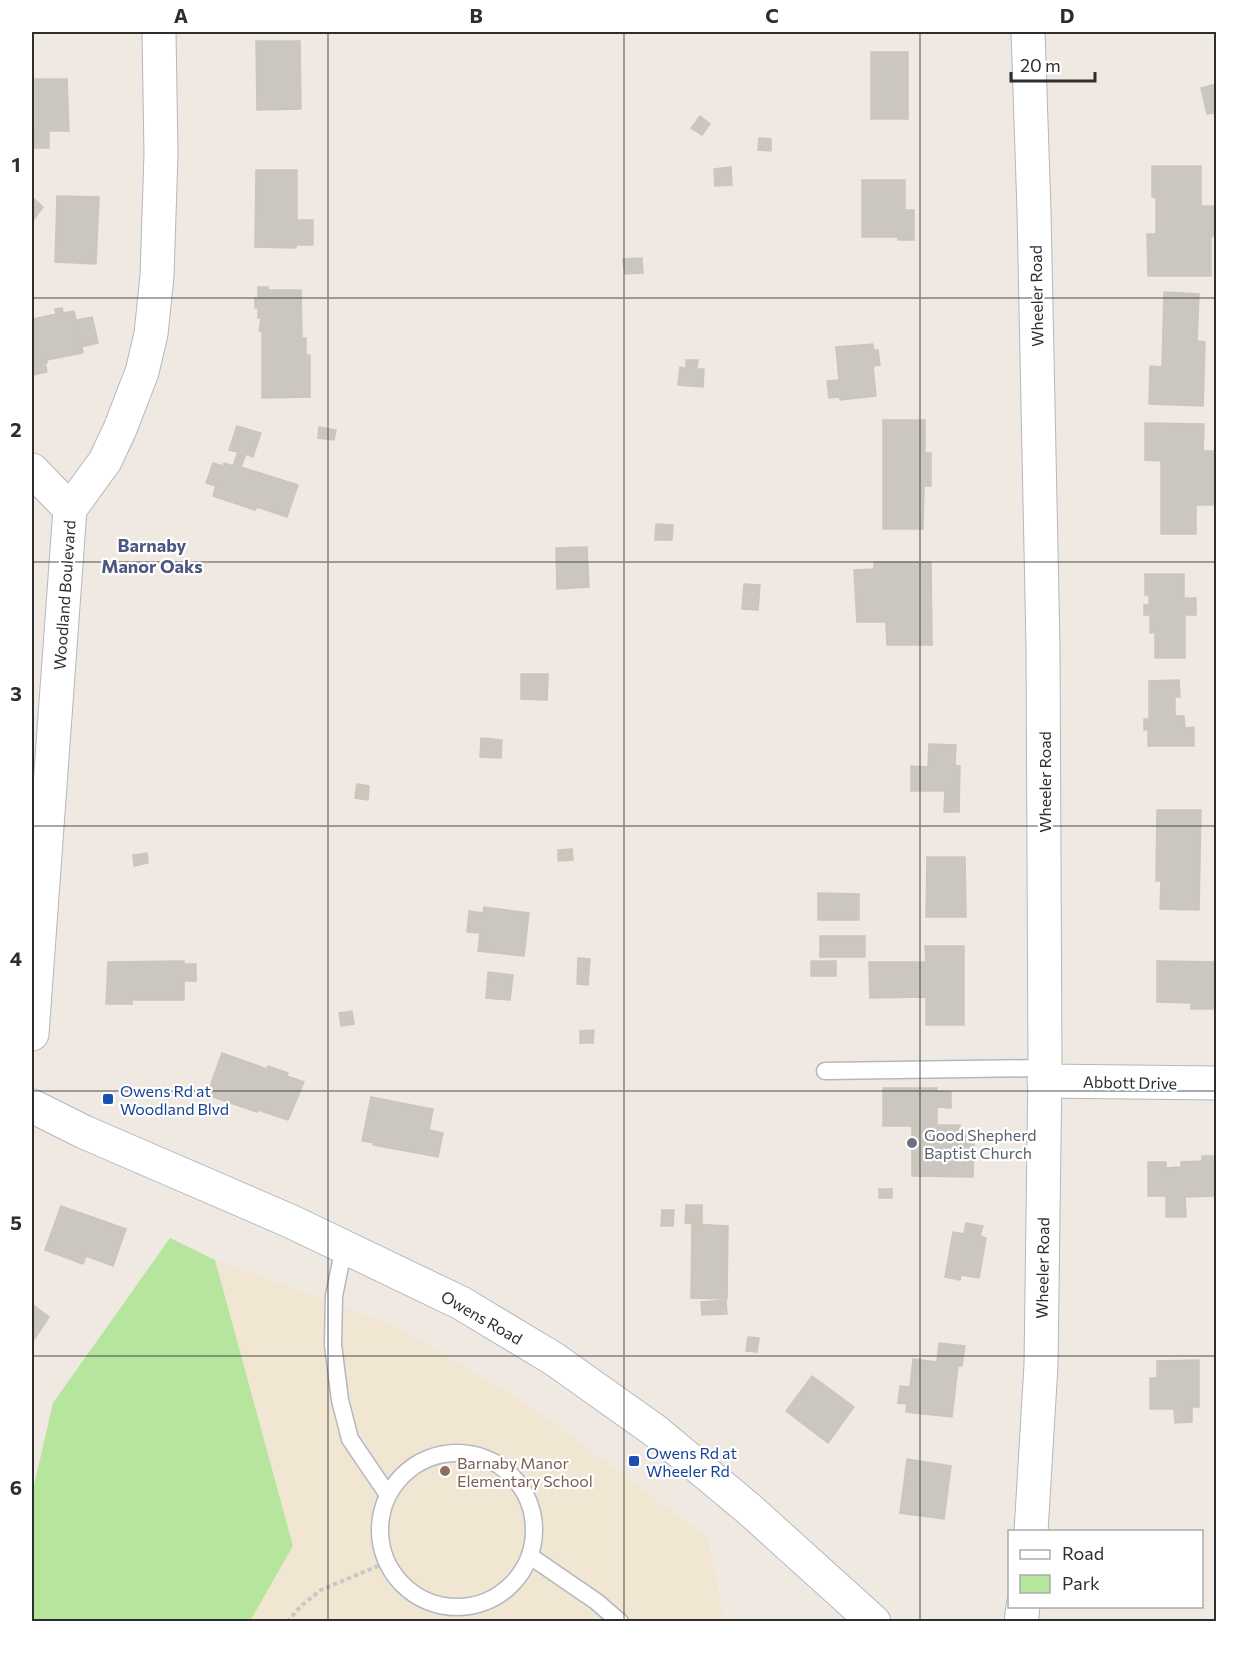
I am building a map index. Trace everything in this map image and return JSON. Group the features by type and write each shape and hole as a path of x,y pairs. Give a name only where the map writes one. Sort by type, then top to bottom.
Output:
{"street":[{"name":"Woodland Boulevard","path":"32,1034 70,509 105,460 120,429 142,372 151,334 157,276 160,187 159,32"},
{"name":"Wheeler Road","path":"1028,32 1035,223 1043,634 1044,1074 1041,1365 1031,1530"},
{"path":"32,470 70,509"},
{"name":"Abbott Drive","path":"1044,1074 1216,1083"},
{"name":"Owens Road","path":"32,1106 84,1132 290,1221 461,1304 563,1365 663,1438 749,1509 874,1622"}],"lane":[{"path":"825,1071 1044,1074"},
{"path":"344,1247 334,1296 333,1345 340,1400 350,1439 388,1496"},
{"path":"449,1454 469,1454 504,1469 517,1483 527,1500 533,1519 530,1556 520,1574 492,1599 474,1605 454,1607 435,1604 418,1597 402,1585 387,1562 380,1533 381,1514 388,1496 399,1480 413,1467 430,1458 449,1454"},
{"path":"530,1556 597,1602 621,1622"}],"path":[{"path":"287,1622 301,1606 321,1590 387,1562"}],"shaded area":[{"name":"Barnaby Manor Elementary School","path":"215,1260 395,1326 527,1404 708,1538 724,1621 250,1621 293,1546"}],"green space":[{"path":"170,1238 215,1260 293,1546 250,1621 32,1621 32,1494 53,1403"}],"building":[{"path":"256,41 300,41 301,109 257,110"},
{"path":"871,52 908,52 908,119 871,119"},
{"path":"35,79 67,79 69,131 49,131 49,148 32,148 32,129 35,129"},
{"path":"1216,84 1216,125 1214,113 1207,114 1201,88"},
{"path":"700,116 710,124 702,135 691,128"},
{"path":"759,138 771,139 771,151 758,150"},
{"path":"1152,166 1201,166 1201,206 1216,206 1216,236 1211,236 1211,276 1148,276 1147,234 1156,234 1156,197 1152,197"},
{"path":"731,167 732,185 715,186 714,169"},
{"path":"256,170 297,170 297,220 313,220 313,245 296,245 296,248 255,247"},
{"path":"862,180 905,180 905,210 914,210 914,240 898,240 898,237 862,237"},
{"path":"57,196 99,197 96,264 55,262"},
{"path":"32,197 43,207 32,222"},
{"path":"642,258 643,273 625,274 623,259"},
{"path":"258,287 268,287 268,290 301,290 302,338 306,338 306,355 310,355 310,397 262,398 262,331 259,331 261,318 258,318 258,308 255,308"},
{"path":"1164,292 1199,294 1197,341 1205,342 1203,406 1149,404 1150,366 1162,367"},
{"path":"62,308 63,313 74,311 83,353 47,360 45,363 47,372 32,375 33,319 56,314 55,309"},
{"path":"92,317 98,343 81,347 76,320"},
{"path":"873,344 874,350 878,350 880,365 873,366 876,396 840,400 840,397 829,398 827,381 839,380 836,347"},
{"path":"686,360 698,360 697,369 704,369 703,387 678,385 680,367 686,368"},
{"path":"883,420 925,420 925,453 931,453 931,486 924,486 923,529 883,529"},
{"path":"1145,423 1204,424 1203,451 1216,451 1216,505 1196,505 1196,534 1161,534 1161,461 1145,460"},
{"path":"237,426 261,433 253,457 246,454 241,467 298,485 287,517 257,507 255,510 213,496 216,486 206,483 213,463 233,466 238,452 229,450"},
{"path":"319,427 336,430 334,440 318,438"},
{"path":"656,524 673,525 672,540 655,540"},
{"path":"587,547 589,587 557,589 556,548"},
{"path":"874,562 931,562 932,645 887,645 886,622 857,622 854,570 874,569"},
{"path":"1145,574 1184,574 1184,598 1196,598 1196,615 1185,615 1185,658 1155,658 1155,632 1150,633 1150,615 1144,615 1144,605 1149,605 1149,595 1145,595"},
{"path":"744,584 760,585 758,610 742,609"},
{"path":"521,674 548,674 547,700 521,699"},
{"path":"1179,680 1180,697 1175,697 1175,716 1184,716 1185,728 1194,727 1194,746 1148,746 1148,729 1144,730 1144,719 1149,719 1149,681"},
{"path":"481,738 502,740 501,758 480,757"},
{"path":"929,744 956,745 955,765 960,766 959,812 944,812 945,791 911,791 911,766 928,767"},
{"path":"357,784 369,786 368,800 355,798"},
{"path":"1157,810 1201,810 1199,910 1160,909 1161,881 1156,881"},
{"path":"572,849 573,860 558,861 558,850"},
{"path":"147,853 148,863 134,866 133,855"},
{"path":"927,857 965,857 966,917 926,917"},
{"path":"818,893 859,894 859,920 818,920"},
{"path":"484,907 529,913 524,956 478,951 480,933 467,932 469,911 483,913"},
{"path":"820,936 865,936 865,957 820,957"},
{"path":"925,946 964,946 964,1025 926,1025 926,997 870,998 869,962 926,962"},
{"path":"578,958 590,959 588,985 577,984"},
{"path":"184,961 184,964 196,964 196,981 184,981 184,1000 132,1000 132,1004 106,1004 108,962"},
{"path":"811,961 836,961 836,976 811,976"},
{"path":"1157,961 1216,962 1216,1009 1191,1009 1191,1003 1157,1002"},
{"path":"488,972 513,975 510,1000 486,998"},
{"path":"352,1011 354,1024 341,1026 339,1013"},
{"path":"594,1030 593,1043 580,1043 580,1031"},
{"path":"222,1053 267,1069 268,1066 288,1073 287,1076 304,1082 288,1120 207,1095"},
{"path":"883,1088 937,1088 937,1091 951,1092 951,1108 937,1107 937,1125 960,1125 960,1134 966,1134 966,1144 974,1144 973,1177 912,1176 912,1126 883,1126"},
{"path":"371,1097 433,1109 429,1130 443,1133 438,1157 362,1141"},
{"path":"1202,1156 1213,1156 1213,1161 1216,1161 1216,1196 1185,1197 1186,1217 1166,1217 1166,1196 1148,1196 1148,1162 1166,1162 1166,1168 1181,1167 1181,1162 1202,1161"},
{"path":"879,1189 892,1189 892,1198 879,1198"},
{"path":"686,1205 702,1205 702,1224 685,1223"},
{"path":"61,1206 126,1229 113,1266 86,1256 83,1264 45,1250"},
{"path":"662,1210 674,1210 673,1226 661,1226"},
{"path":"966,1223 983,1226 980,1236 986,1238 979,1278 961,1275 960,1280 945,1277 953,1232 964,1234"},
{"path":"692,1224 728,1226 727,1299 691,1298"},
{"path":"726,1300 727,1314 702,1315 701,1302"},
{"path":"32,1304 49,1317 32,1343"},
{"path":"748,1337 759,1338 757,1352 746,1351"},
{"path":"939,1343 965,1346 962,1366 958,1366 952,1417 906,1412 907,1404 898,1403 900,1386 910,1387 913,1359 937,1362"},
{"path":"1199,1360 1199,1407 1192,1407 1192,1422 1175,1423 1174,1409 1150,1409 1150,1378 1157,1378 1157,1361"},
{"path":"812,1376 854,1407 828,1443 786,1411"},
{"path":"907,1459 951,1466 944,1519 900,1513"}],"place":[{"name":"Owens Rd at Woodland Blvd","path":"108,1099"},
{"name":"Good Shepherd Baptist Church","path":"912,1143"},
{"name":"Owens Rd at Wheeler Rd","path":"634,1461"},
{"name":"Barnaby Manor Elementary School","path":"445,1471"}],"district":[{"name":"Barnaby Manor Oaks","path":"152,555"}]}
